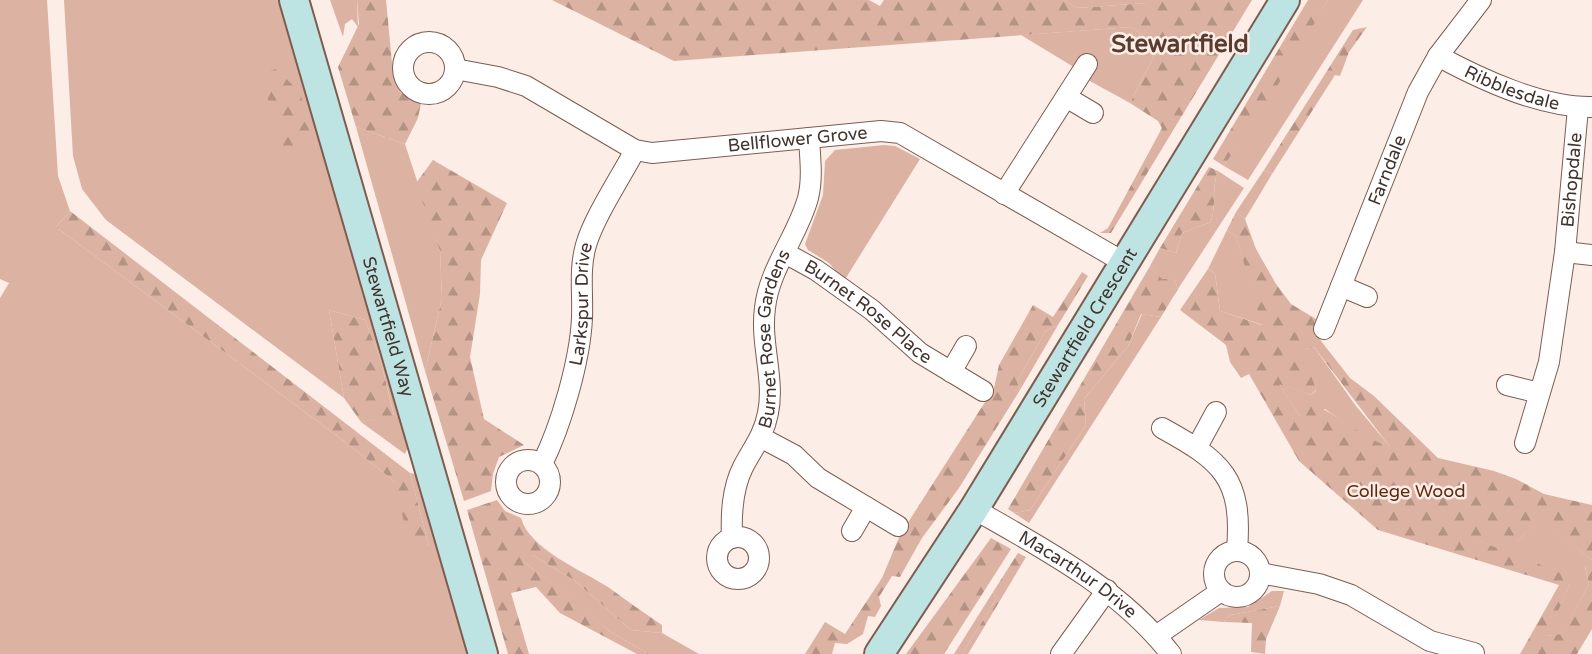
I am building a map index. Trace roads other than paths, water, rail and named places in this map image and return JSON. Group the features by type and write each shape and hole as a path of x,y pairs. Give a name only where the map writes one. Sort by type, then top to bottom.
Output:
{"street":[{"name":"Stewartfield Way","path":"294,0 483,654"},
{"name":"Stewartfield Crescent","path":"879,654 974,509 1285,0"},
{"name":"Farndale","path":"1324,329 1418,92 1437,56 1481,0"},
{"name":"Ribblesdale","path":"1437,56 1472,74 1529,95 1585,108"},
{"path":"1004,194 1087,64"},
{"name":"Bellflower Grove","path":"455,69 498,77 526,86 635,150 652,153 881,132 900,133 1125,263"},
{"path":"1066,97 1093,113"},
{"name":"Bishopdale","path":"1525,443 1549,362 1585,108"},
{"name":"Burnet Rose Gardens","path":"732,538 734,495 742,469 762,438 769,410 763,326 765,306 770,287 808,199 812,178 809,138"},
{"name":"Larkspur Drive","path":"542,464 558,433 575,355 582,320 581,269 587,242 635,150"},
{"name":"Bishopdale","path":"1565,252 1592,255"},
{"name":"Burnet Rose Place","path":"785,253 816,270 872,310 920,353 983,391"},
{"path":"1341,286 1367,297"},
{"name":"Burnet Rose Place","path":"951,372 966,346"},
{"path":"1508,385 1539,393"},
{"path":"1197,447 1216,412"},
{"path":"1161,428 1197,447 1220,467 1237,499 1240,516 1237,550"},
{"path":"762,438 794,455 818,478 898,525"},
{"path":"852,531 866,507"},
{"name":"Macarthur Drive","path":"974,509 1107,590 1156,636 1171,654"},
{"path":"1237,550 1253,557 1260,573 1259,582 1246,595 1238,597 1221,591 1214,574 1215,565 1220,557 1237,550"},
{"path":"1260,573 1319,584 1351,595 1427,647 1474,653"},
{"path":"1061,654 1107,590"},
{"path":"1156,636 1221,591"}],"district":[{"name":"Stewartfield","path":"1180,44"}],"park label":[{"name":"College Wood","path":"1406,491"}]}
